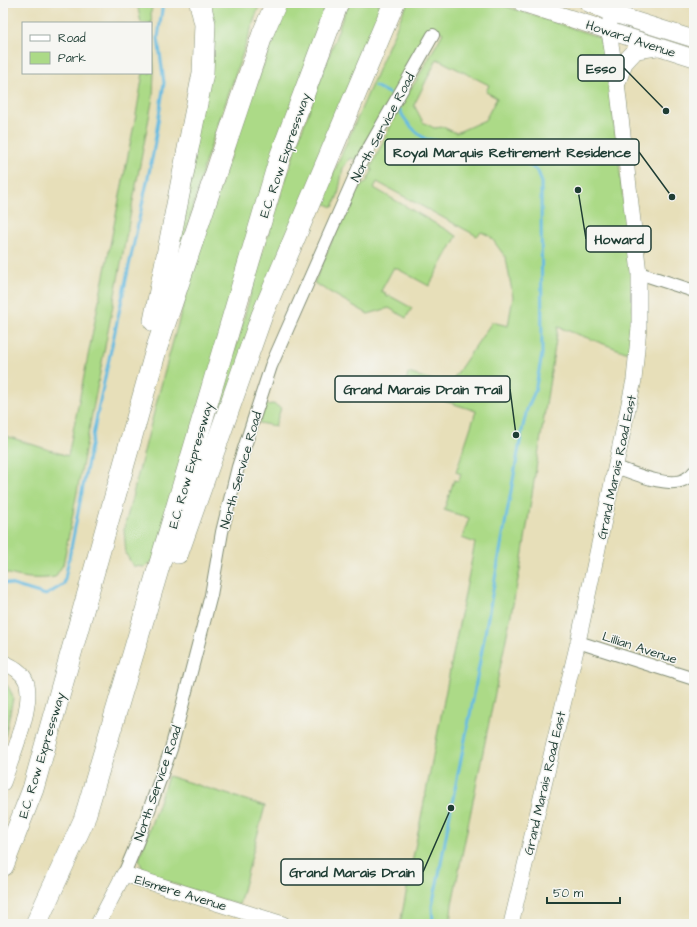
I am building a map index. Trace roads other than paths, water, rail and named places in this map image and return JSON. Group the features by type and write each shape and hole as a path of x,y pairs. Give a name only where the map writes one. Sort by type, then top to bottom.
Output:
{"highway":[{"path":"123,470 146,364 203,73 205,24 200,3"},
{"path":"263,33 271,3"},
{"name":"E.C. Row Expressway","path":"3,866 33,789 156,350 263,33 276,3"},
{"name":"E.C. Row Expressway","path":"36,924 84,820 280,157 338,3"},
{"path":"84,820 262,315 394,3"},
{"path":"382,34 403,3"}],"main road":[{"name":"Howard Avenue","path":"522,3 694,58"},
{"name":"Howard Avenue","path":"588,3 611,8 694,39"},
{"path":"617,83 624,63 636,50 657,47"}],"street":[{"name":"Grand Marais Road East","path":"510,924 578,642 634,380 639,327 639,273 617,83 609,31 611,8"},
{"name":"North Service Road","path":"98,924 124,874 139,838 171,749 211,595 222,532 238,467 271,366 362,160 433,35"},
{"path":"639,273 694,291"},
{"path":"616,467 663,482 675,482 686,479 694,472"},
{"name":"Lillian Avenue","path":"578,642 694,679"},
{"path":"3,662 12,666 21,673 26,681 28,694 24,717 3,783"},
{"name":"Elsmere Avenue","path":"124,874 284,924"}],"waterway":[{"path":"3,582 46,595 64,584 97,415 153,154 164,83 158,38 163,3"},
{"path":"375,86 390,94"},
{"path":"399,108 410,125 425,139 507,153"},
{"path":"433,924 432,906 471,710 522,431 527,409 535,391 542,355 541,180 538,171 523,161"}],"place":[{"name":"Esso","path":"666,111"},
{"name":"Howard","path":"578,190"},
{"name":"Royal Marquis Retirement Residence","path":"672,197"},
{"name":"Grand Marais Drain Trail","path":"516,435"},
{"name":"Grand Marais Drain","path":"451,808"}]}
